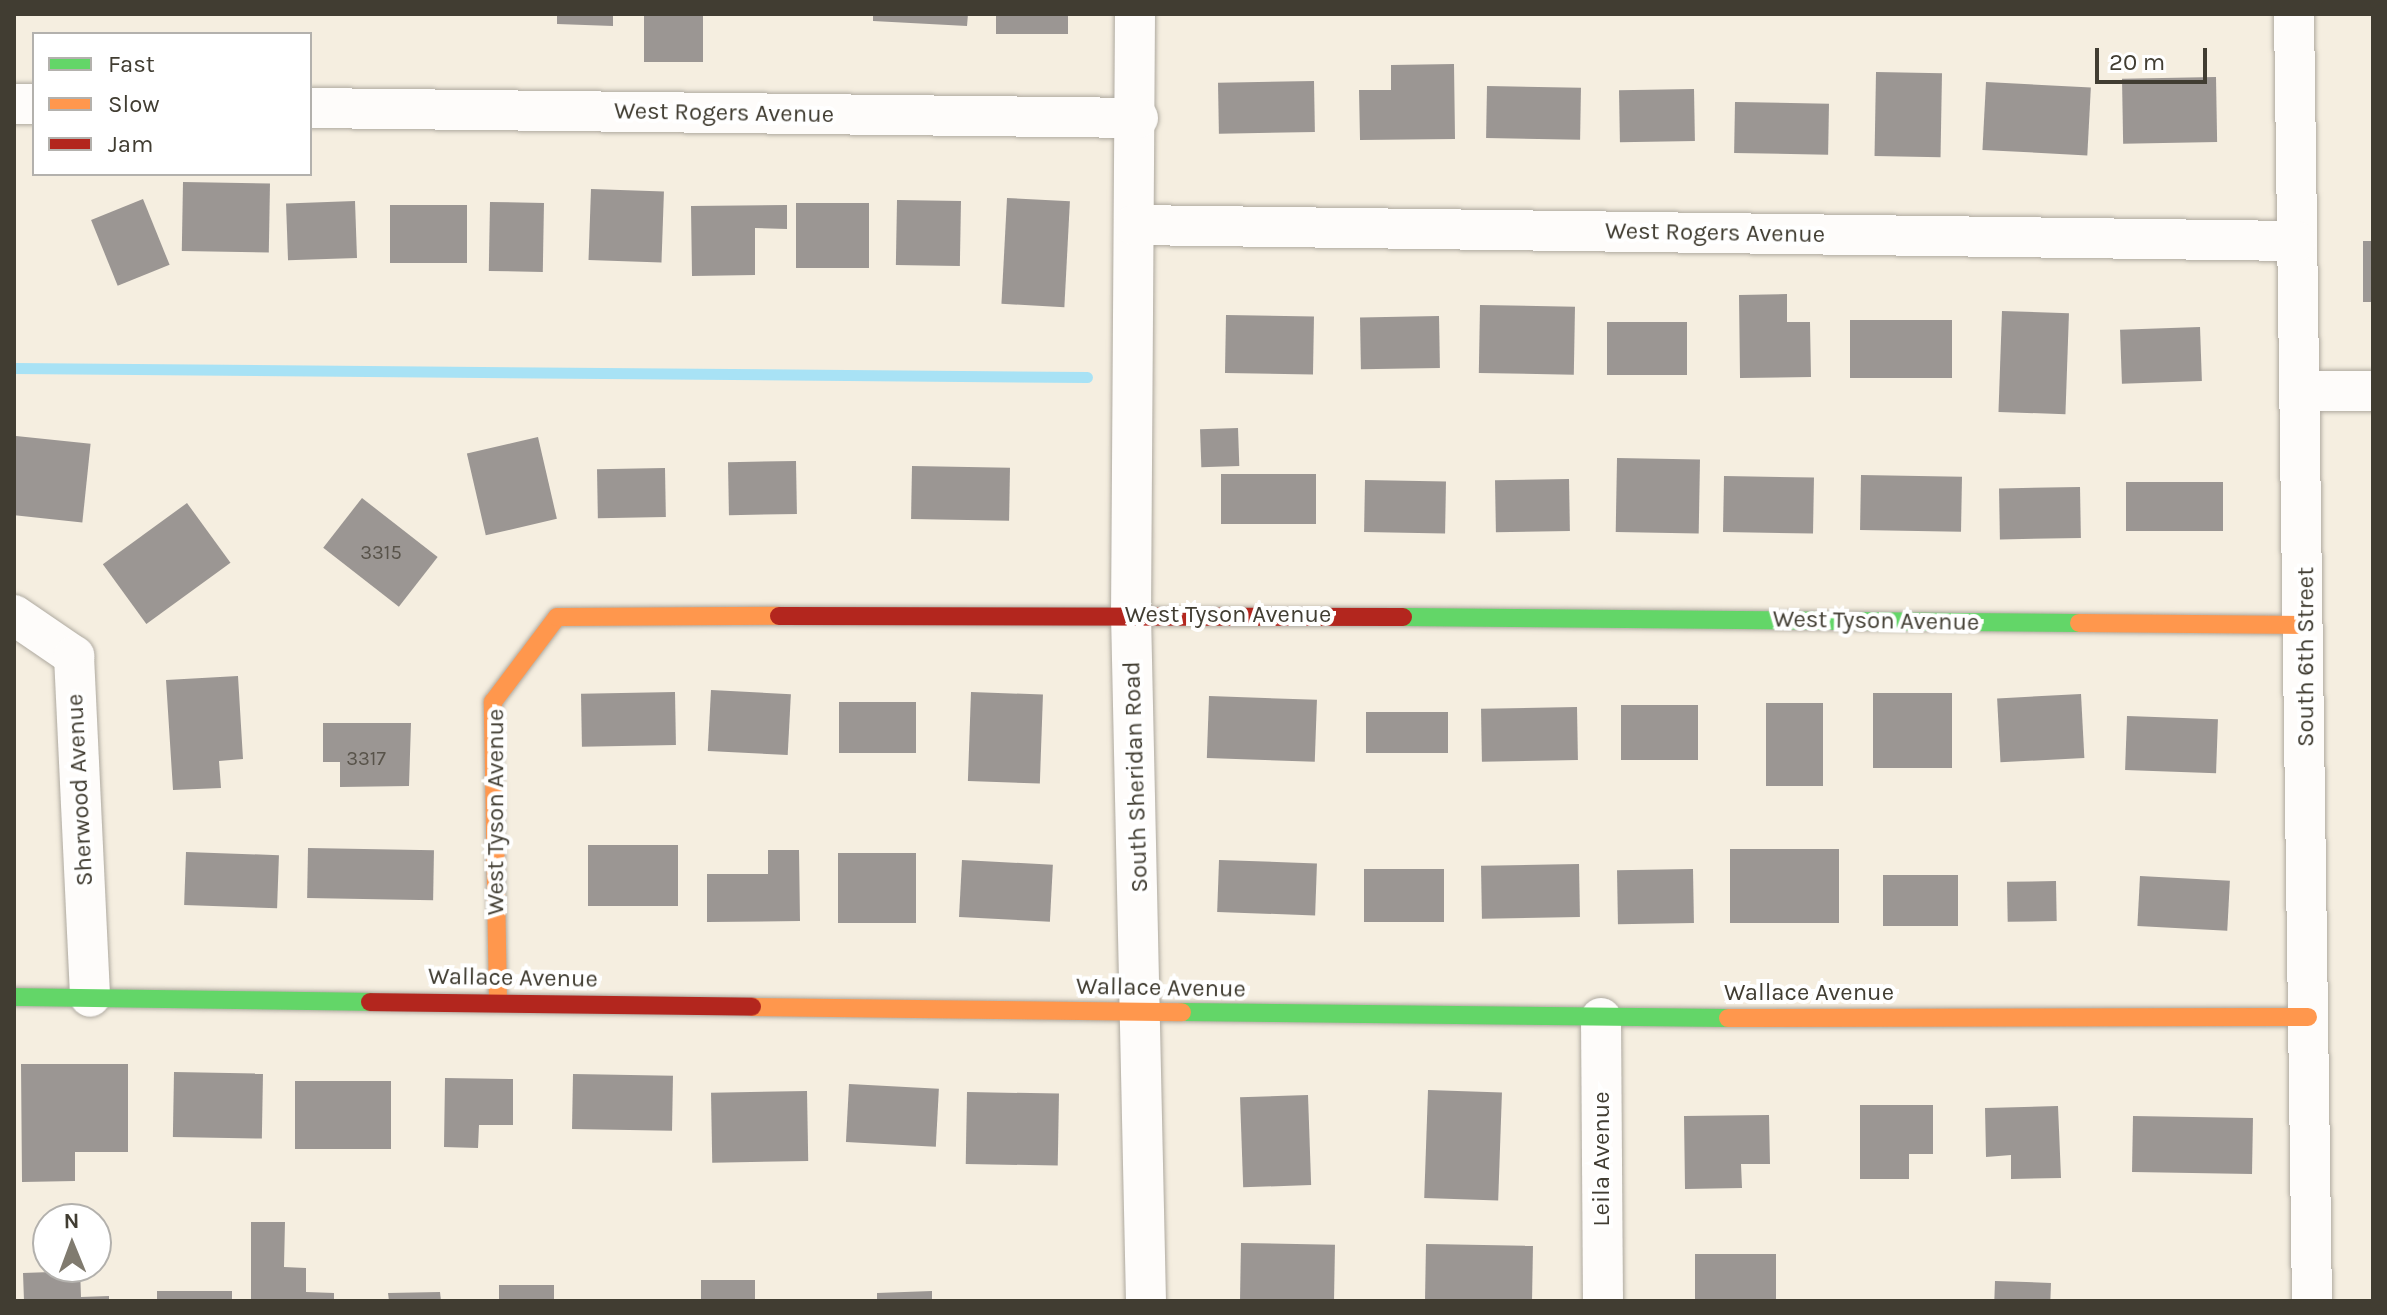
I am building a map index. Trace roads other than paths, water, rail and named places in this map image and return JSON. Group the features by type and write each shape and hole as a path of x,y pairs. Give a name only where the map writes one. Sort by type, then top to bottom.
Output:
{"street":[{"name":"South Sheridan Road","path":"1135,14 1138,118 1134,225 1131,614 1143,1011 1146,1301"},
{"name":"South 6th Street","path":"2294,14 2296,241 2306,625 2312,1301"},
{"name":"West Rogers Avenue","path":"312,108 1138,118"},
{"name":"West Rogers Avenue","path":"1134,225 2296,241"},
{"path":"2302,391 2373,391"},
{"name":"West Tyson Avenue","path":"498,1002 493,702 557,617 1131,614 2306,625"},
{"name":"Sherwood Avenue","path":"14,615 74,656 90,997"},
{"name":"Wallace Avenue","path":"14,997 1601,1018 2308,1017"},
{"name":"Leila Avenue","path":"1601,1018 1603,1301"}],"waterway":[{"path":"14,368 1087,377"}]}
